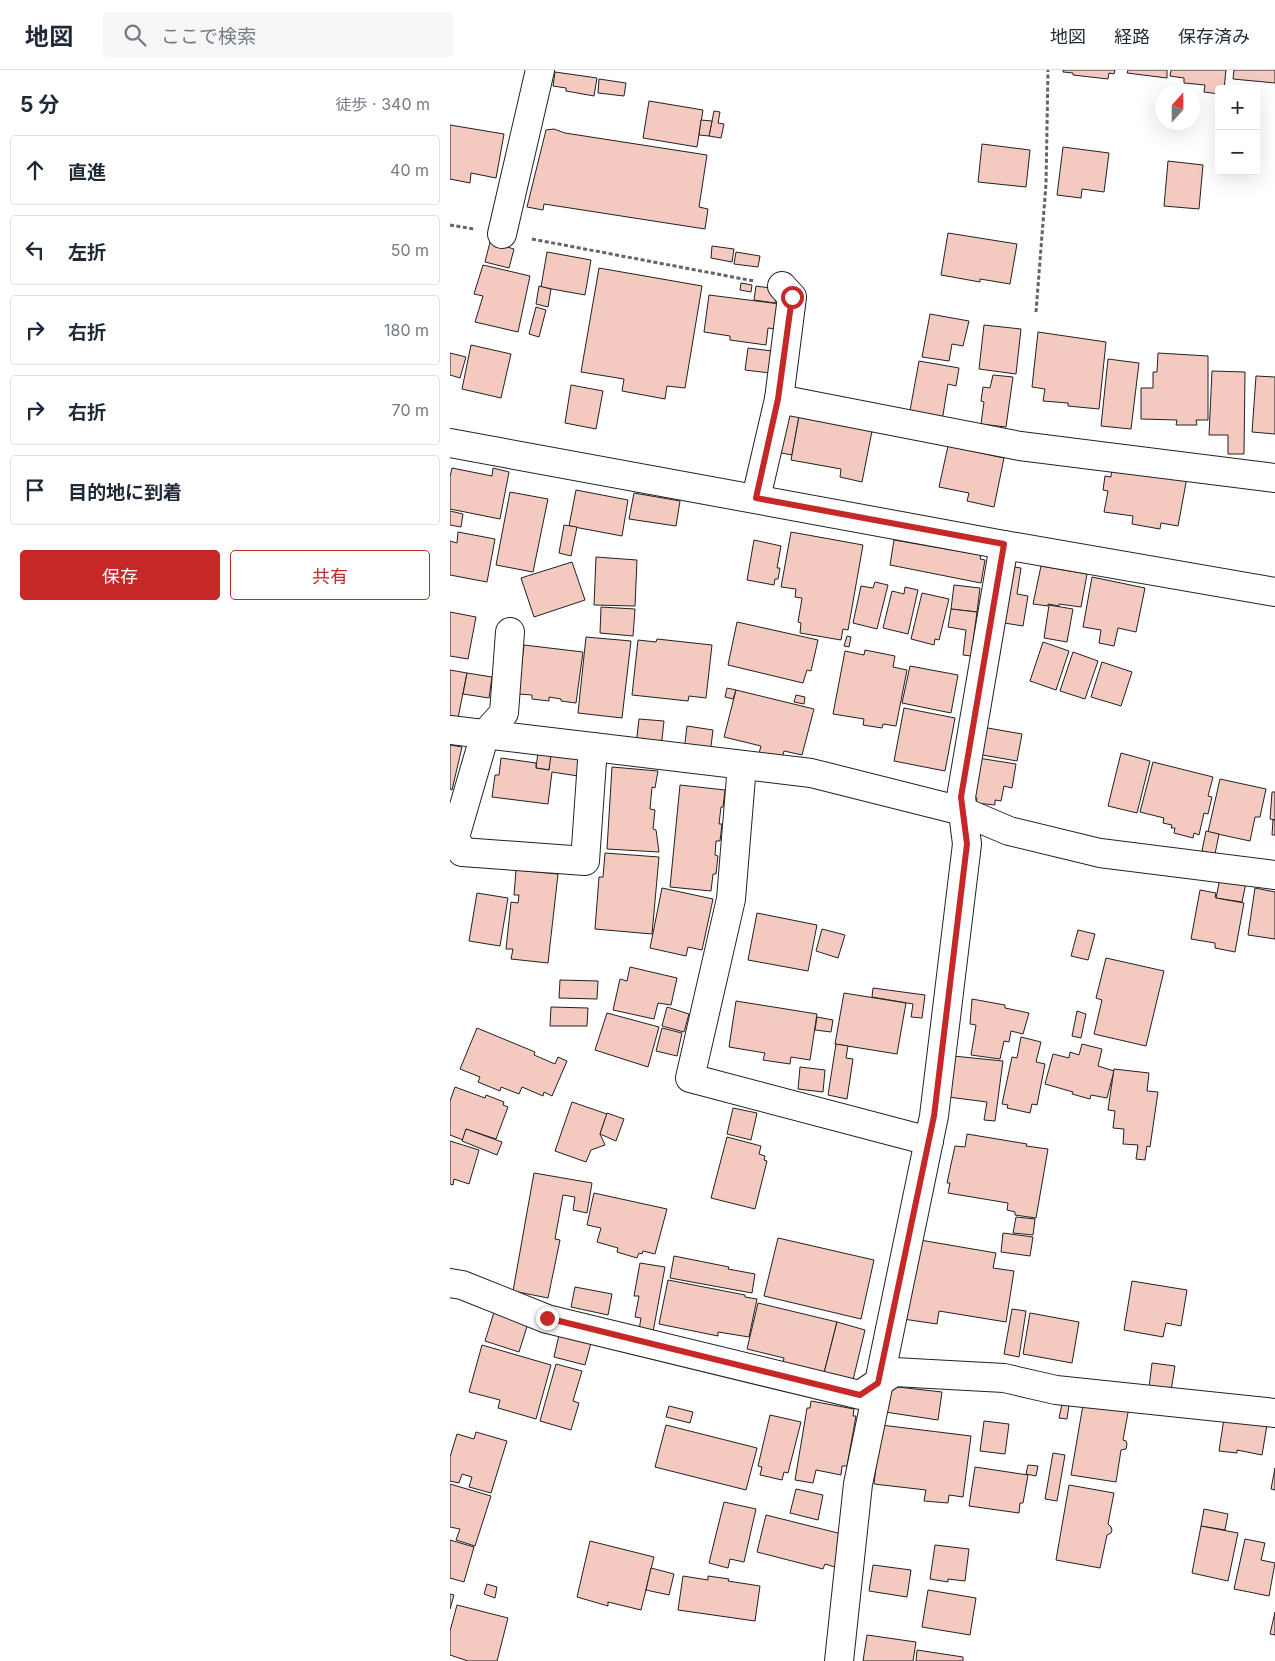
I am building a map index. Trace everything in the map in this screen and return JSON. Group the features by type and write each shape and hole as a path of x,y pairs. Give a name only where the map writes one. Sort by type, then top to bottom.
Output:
{"street":[{"path":"502,234 540,70"},
{"path":"756,498 778,399 792,297 782,286"},
{"path":"778,399 1020,446 1275,478"},
{"path":"450,443 1275,592"},
{"path":"839,1661 858,1484 934,1116 967,844 961,797 1004,544"},
{"path":"510,632 504,713 485,734 455,837 462,852 585,861 593,747"},
{"path":"450,730 811,773 962,811 1009,832 1100,853 1275,875"},
{"path":"742,765 731,899 690,1078 929,1141"},
{"path":"450,1283 462,1285 547,1318 860,1395 894,1372 1004,1378 1056,1390 1275,1413"}],"path":[{"path":"1036,312 1046,184 1048,70"},
{"path":"450,225 782,286"}],"building":[{"path":"1063,70 1115,70 1114,74 1109,73 1108,79 1073,75 1073,73 1063,72"},
{"path":"1128,70 1167,70 1167,78 1127,73"},
{"path":"1171,70 1226,70 1224,85 1215,85 1215,93 1204,92 1205,85 1184,83 1184,78 1170,76"},
{"path":"1234,70 1275,70 1275,83 1233,79"},
{"path":"555,72 597,78 594,96 566,91 566,88 553,86"},
{"path":"599,79 626,83 624,96 598,93"},
{"path":"649,101 703,110 697,147 643,138"},
{"path":"714,111 720,112 718,123 724,124 721,138 709,136"},
{"path":"701,120 712,121 709,136 699,135"},
{"path":"450,125 504,134 496,178 471,173 470,183 450,179"},
{"path":"554,129 565,133 707,155 699,207 708,209 705,229 544,204 543,210 527,207 546,130"},
{"path":"982,144 1030,150 1026,187 978,182"},
{"path":"1063,147 1109,153 1104,192 1082,189 1081,198 1057,195"},
{"path":"1168,161 1203,165 1199,209 1164,206"},
{"path":"948,233 1017,244 1010,284 980,279 980,282 941,275"},
{"path":"490,242 514,249 509,268 485,262"},
{"path":"712,246 734,249 732,262 711,258"},
{"path":"547,252 591,260 585,295 541,287"},
{"path":"736,252 760,256 758,267 734,264"},
{"path":"483,265 530,276 518,332 475,322 483,296 474,294"},
{"path":"599,268 702,286 685,388 667,386 665,399 622,391 624,379 581,372"},
{"path":"741,283 752,285 751,292 740,290"},
{"path":"539,286 551,289 548,307 536,304"},
{"path":"756,286 777,289 775,303 754,300"},
{"path":"709,295 780,304 776,329 768,328 766,345 730,340 730,336 704,332"},
{"path":"536,307 546,310 539,337 529,334"},
{"path":"930,314 969,321 963,346 952,344 949,361 922,357"},
{"path":"984,325 1021,329 1016,374 979,369"},
{"path":"1038,332 1106,342 1099,409 1068,406 1068,403 1043,401 1045,389 1032,387"},
{"path":"471,345 511,354 501,398 462,389"},
{"path":"748,348 772,351 770,373 745,370"},
{"path":"450,353 466,357 460,378 450,375"},
{"path":"1158,353 1208,356 1208,420 1196,420 1197,425 1176,425 1177,420 1141,419 1141,388 1153,388 1153,372 1157,372"},
{"path":"1108,359 1139,363 1131,429 1101,426"},
{"path":"919,361 959,368 956,386 948,384 942,421 909,416"},
{"path":"1212,371 1245,372 1244,454 1228,454 1228,435 1209,435"},
{"path":"993,375 1013,377 1006,427 981,424 984,402 981,401 983,387 990,388"},
{"path":"1256,376 1275,377 1275,434 1252,432"},
{"path":"571,385 603,391 596,429 565,423"},
{"path":"785,408 800,411 792,455 776,452"},
{"path":"800,411 873,426 862,482 840,477 841,469 791,460"},
{"path":"948,446 1004,458 994,507 967,501 969,493 939,487"},
{"path":"1112,467 1188,472 1178,526 1161,523 1160,529 1132,524 1133,516 1104,512 1108,491 1103,490 1105,476 1111,477"},
{"path":"452,468 492,476 493,468 509,472 500,519 450,509 450,477"},
{"path":"576,490 628,500 622,536 569,526"},
{"path":"510,492 548,499 533,572 496,565"},
{"path":"634,493 680,501 676,526 629,519"},
{"path":"450,511 463,514 461,527 450,525"},
{"path":"564,525 577,527 571,556 559,553"},
{"path":"458,532 495,539 487,582 450,575 450,541 457,543"},
{"path":"791,532 863,545 848,630 843,629 841,640 800,633 801,623 798,622 802,598 795,597 796,589 781,587"},
{"path":"754,540 781,546 777,568 780,568 778,579 775,579 774,585 747,580"},
{"path":"894,540 981,555 980,559 985,560 981,583 890,565"},
{"path":"596,557 637,560 635,606 594,605"},
{"path":"572,562 585,600 534,617 521,578"},
{"path":"1007,566 1021,568 1017,594 1028,596 1023,626 998,622"},
{"path":"1041,566 1087,574 1081,607 1059,604 1059,606 1048,604 1048,606 1033,604"},
{"path":"1092,577 1145,588 1136,632 1118,628 1114,646 1099,643 1101,630 1083,627"},
{"path":"875,582 888,585 877,629 853,623 861,586 873,588"},
{"path":"954,585 980,588 977,612 951,609"},
{"path":"905,587 918,590 908,634 883,628 892,591 904,594"},
{"path":"922,593 949,599 939,640 935,639 934,645 911,639"},
{"path":"1049,605 1073,609 1067,642 1044,638"},
{"path":"601,607 635,609 633,636 600,633"},
{"path":"951,609 977,612 971,656 963,655 966,630 948,627"},
{"path":"450,612 476,617 468,659 450,656"},
{"path":"737,622 818,640 811,671 807,670 803,683 728,665"},
{"path":"847,636 851,637 849,647 844,646"},
{"path":"586,637 631,641 622,718 578,713"},
{"path":"657,639 712,645 706,698 689,696 688,701 632,695 638,640 656,642"},
{"path":"1043,642 1069,651 1056,690 1030,681"},
{"path":"524,645 583,652 576,703 549,697 549,701 532,699 532,695 518,694"},
{"path":"865,650 895,656 893,667 907,670 896,726 883,724 882,728 863,725 864,719 833,714 845,651 864,655"},
{"path":"1073,652 1098,661 1085,699 1060,691"},
{"path":"1102,662 1132,672 1121,706 1091,697"},
{"path":"910,666 958,675 951,713 902,703"},
{"path":"450,670 467,673 458,718 450,717"},
{"path":"467,673 492,677 489,698 463,694"},
{"path":"727,688 736,690 733,699 725,697"},
{"path":"736,690 814,709 802,755 784,751 782,758 759,753 761,746 724,737"},
{"path":"796,695 805,697 804,704 794,702"},
{"path":"904,708 955,718 945,771 894,761"},
{"path":"639,719 664,721 661,748 636,745"},
{"path":"687,726 713,730 710,754 684,751"},
{"path":"982,727 1022,734 1017,761 977,754"},
{"path":"450,745 462,747 452,790 450,789"},
{"path":"538,752 552,754 549,770 536,768"},
{"path":"1121,753 1150,761 1137,813 1108,806"},
{"path":"551,755 580,759 578,776 552,772 548,804 492,797 495,775 499,775 501,758 536,763 536,768 549,770"},
{"path":"978,758 1016,764 1012,788 1004,786 1001,801 995,800 995,805 976,803 977,798 972,797"},
{"path":"1153,762 1213,777 1208,796 1212,797 1208,814 1204,813 1199,835 1194,833 1193,838 1174,833 1175,828 1171,828 1172,825 1163,823 1164,818 1140,812"},
{"path":"612,767 658,771 655,788 652,787 650,809 655,810 653,829 656,830 659,852 607,849"},
{"path":"1220,779 1266,789 1260,817 1255,817 1250,841 1208,832"},
{"path":"680,785 725,790 719,824 722,824 720,841 716,841 715,855 718,856 716,874 713,874 711,891 670,887"},
{"path":"1272,792 1275,792 1275,820 1270,819"},
{"path":"1273,820 1275,820 1275,835 1272,835"},
{"path":"1206,831 1219,834 1215,854 1202,851"},
{"path":"605,853 659,857 652,934 595,929 599,877 603,877"},
{"path":"516,870 558,874 548,963 511,959 513,949 506,949 511,902 518,903 519,895 514,895"},
{"path":"1220,878 1246,883 1242,902 1216,898"},
{"path":"662,888 713,899 702,950 688,947 686,956 650,948"},
{"path":"1255,888 1275,892 1275,939 1248,935"},
{"path":"1200,890 1216,893 1216,898 1244,903 1235,952 1215,948 1215,943 1191,939"},
{"path":"477,893 508,898 500,946 469,941"},
{"path":"757,913 817,925 808,971 748,960"},
{"path":"822,929 845,935 838,958 816,951"},
{"path":"1078,930 1095,934 1088,960 1071,956"},
{"path":"1106,958 1164,971 1146,1046 1094,1034 1102,1000 1096,998"},
{"path":"630,967 677,978 671,1005 658,1003 654,1019 613,1010 620,979 627,981"},
{"path":"560,980 598,981 597,999 559,998"},
{"path":"873,988 925,995 922,1018 911,1017 913,1004 872,997"},
{"path":"844,993 906,1003 897,1054 835,1044"},
{"path":"972,999 1005,1005 1005,1008 1029,1013 1023,1034 1011,1031 1009,1042 1004,1041 1000,1059 971,1055 976,1025 970,1024"},
{"path":"736,1001 817,1014 810,1060 791,1057 790,1064 763,1060 765,1053 729,1047"},
{"path":"551,1007 588,1008 587,1026 550,1026"},
{"path":"667,1007 689,1014 684,1032 662,1026"},
{"path":"1077,1011 1086,1014 1081,1038 1072,1036"},
{"path":"607,1013 659,1027 648,1067 595,1050"},
{"path":"817,1017 833,1020 831,1032 815,1030"},
{"path":"477,1028 535,1052 534,1055 555,1064 558,1057 567,1061 552,1096 544,1092 543,1096 522,1087 519,1094 501,1087 500,1091 478,1082 480,1077 460,1069"},
{"path":"662,1028 682,1033 677,1056 656,1051"},
{"path":"1021,1037 1041,1042 1036,1062 1045,1064 1037,1105 1032,1104 1030,1113 1007,1108 1008,1105 1002,1104 1012,1057 1017,1058"},
{"path":"836,1044 848,1046 846,1058 853,1059 847,1099 828,1095"},
{"path":"1082,1044 1102,1049 1098,1066 1114,1071 1107,1098 1091,1095 1090,1099 1045,1084 1053,1054 1069,1058 1070,1052 1079,1055"},
{"path":"953,1056 1003,1061 995,1121 984,1120 987,1102 948,1097"},
{"path":"800,1067 825,1070 823,1092 798,1089"},
{"path":"1114,1069 1149,1073 1147,1091 1158,1092 1150,1147 1147,1146 1145,1160 1136,1159 1138,1145 1123,1144 1124,1129 1113,1128 1115,1111 1108,1110"},
{"path":"455,1087 485,1098 486,1095 504,1102 503,1105 508,1107 496,1139 466,1129 463,1140 450,1135 450,1101"},
{"path":"572,1102 607,1114 600,1134 605,1145 591,1150 586,1162 555,1151"},
{"path":"733,1108 757,1113 751,1140 727,1134"},
{"path":"607,1113 624,1119 616,1141 600,1134"},
{"path":"466,1129 502,1142 497,1155 462,1141"},
{"path":"967,1134 1048,1149 1036,1218 1015,1215 1015,1212 1007,1210 1008,1203 948,1193 950,1183 947,1183 955,1146 965,1147"},
{"path":"727,1137 761,1146 759,1154 765,1156 764,1160 767,1161 755,1209 711,1198"},
{"path":"450,1141 479,1150 469,1184 454,1179 453,1185 450,1184"},
{"path":"534,1173 592,1183 587,1213 573,1210 575,1197 563,1195 555,1239 560,1240 548,1298 513,1291"},
{"path":"594,1193 667,1209 655,1254 643,1251 642,1254 639,1253 637,1258 617,1252 618,1248 597,1242 601,1228 587,1225"},
{"path":"1016,1217 1035,1219 1033,1235 1013,1233"},
{"path":"1003,1233 1033,1237 1030,1256 1001,1252"},
{"path":"778,1238 874,1260 861,1319 764,1296"},
{"path":"920,1240 996,1253 993,1268 1014,1271 1006,1322 939,1311 937,1324 903,1319"},
{"path":"674,1256 755,1274 752,1293 670,1278"},
{"path":"640,1263 665,1267 653,1332 639,1330 641,1318 635,1317 639,1296 634,1296"},
{"path":"668,1280 757,1299 749,1337 718,1332 718,1336 659,1324"},
{"path":"1132,1281 1187,1290 1181,1326 1166,1323 1163,1337 1124,1330"},
{"path":"575,1287 612,1294 608,1315 571,1307"},
{"path":"758,1303 837,1322 824,1373 783,1363 784,1358 747,1349"},
{"path":"495,1309 529,1320 519,1352 485,1341"},
{"path":"1012,1309 1026,1311 1019,1357 1004,1354"},
{"path":"1030,1313 1079,1322 1072,1363 1023,1354"},
{"path":"837,1322 865,1330 853,1380 824,1373"},
{"path":"559,1335 591,1343 585,1365 554,1357"},
{"path":"482,1345 551,1365 536,1419 498,1408 500,1400 469,1392"},
{"path":"1152,1363 1175,1366 1171,1391 1149,1387"},
{"path":"556,1364 582,1371 573,1401 579,1403 571,1430 540,1421"},
{"path":"889,1386 942,1392 938,1420 885,1412"},
{"path":"1084,1399 1129,1407 1123,1440 1127,1444 1126,1449 1121,1450 1116,1482 1071,1475"},
{"path":"811,1401 854,1409 853,1416 856,1416 847,1466 842,1466 841,1475 816,1470 813,1483 795,1480 807,1408 810,1408"},
{"path":"1062,1404 1069,1405 1067,1419 1059,1418"},
{"path":"669,1406 693,1412 690,1423 666,1417"},
{"path":"1225,1412 1268,1419 1262,1455 1237,1450 1237,1453 1219,1451"},
{"path":"770,1415 801,1422 788,1473 784,1472 782,1480 760,1475 762,1467 758,1466"},
{"path":"984,1421 1009,1424 1005,1454 980,1451"},
{"path":"666,1425 757,1448 746,1490 655,1467"},
{"path":"881,1425 971,1436 963,1497 949,1495 948,1503 924,1501 926,1490 874,1484"},
{"path":"476,1432 507,1441 491,1493 469,1487 472,1477 462,1474 459,1483 450,1481 450,1457 457,1434 474,1439"},
{"path":"1053,1453 1065,1455 1057,1501 1045,1499"},
{"path":"1028,1465 1038,1466 1036,1476 1026,1474"},
{"path":"975,1467 1028,1475 1023,1503 1020,1503 1019,1513 969,1506"},
{"path":"1275,1468 1275,1490 1271,1489"},
{"path":"450,1484 491,1496 475,1546 456,1540 460,1529 450,1527"},
{"path":"1069,1485 1114,1493 1108,1524 1112,1530 1107,1535 1100,1568 1056,1560"},
{"path":"796,1489 823,1495 818,1520 790,1513"},
{"path":"724,1502 756,1509 744,1562 730,1559 728,1568 709,1563"},
{"path":"1204,1509 1228,1514 1225,1530 1201,1526"},
{"path":"766,1515 842,1534 838,1568 825,1564 823,1569 757,1552"},
{"path":"1201,1526 1238,1533 1228,1581 1192,1573"},
{"path":"1245,1539 1265,1543 1261,1560 1275,1563 1269,1596 1234,1589"},
{"path":"450,1540 474,1547 464,1582 450,1578"},
{"path":"590,1541 654,1557 641,1610 608,1602 608,1606 577,1597"},
{"path":"935,1545 969,1549 965,1581 948,1579 948,1582 930,1579"},
{"path":"873,1565 911,1570 907,1597 869,1591"},
{"path":"651,1568 674,1574 669,1595 646,1590"},
{"path":"683,1576 708,1580 708,1576 760,1586 755,1621 678,1610"},
{"path":"487,1584 497,1587 495,1598 484,1594"},
{"path":"928,1590 976,1598 970,1635 922,1627"},
{"path":"450,1594 454,1595 450,1609"},
{"path":"457,1605 508,1618 497,1661 468,1661 450,1655 450,1631"},
{"path":"1275,1612 1275,1635 1270,1634"},
{"path":"867,1635 916,1642 913,1661 863,1661"},
{"path":"917,1650 963,1657 963,1661 916,1661"}],"route":[{"path":"547,1318 860,1395 878,1383 934,1116 967,844 961,797 1004,544 756,498 778,399 792,297"}]}
